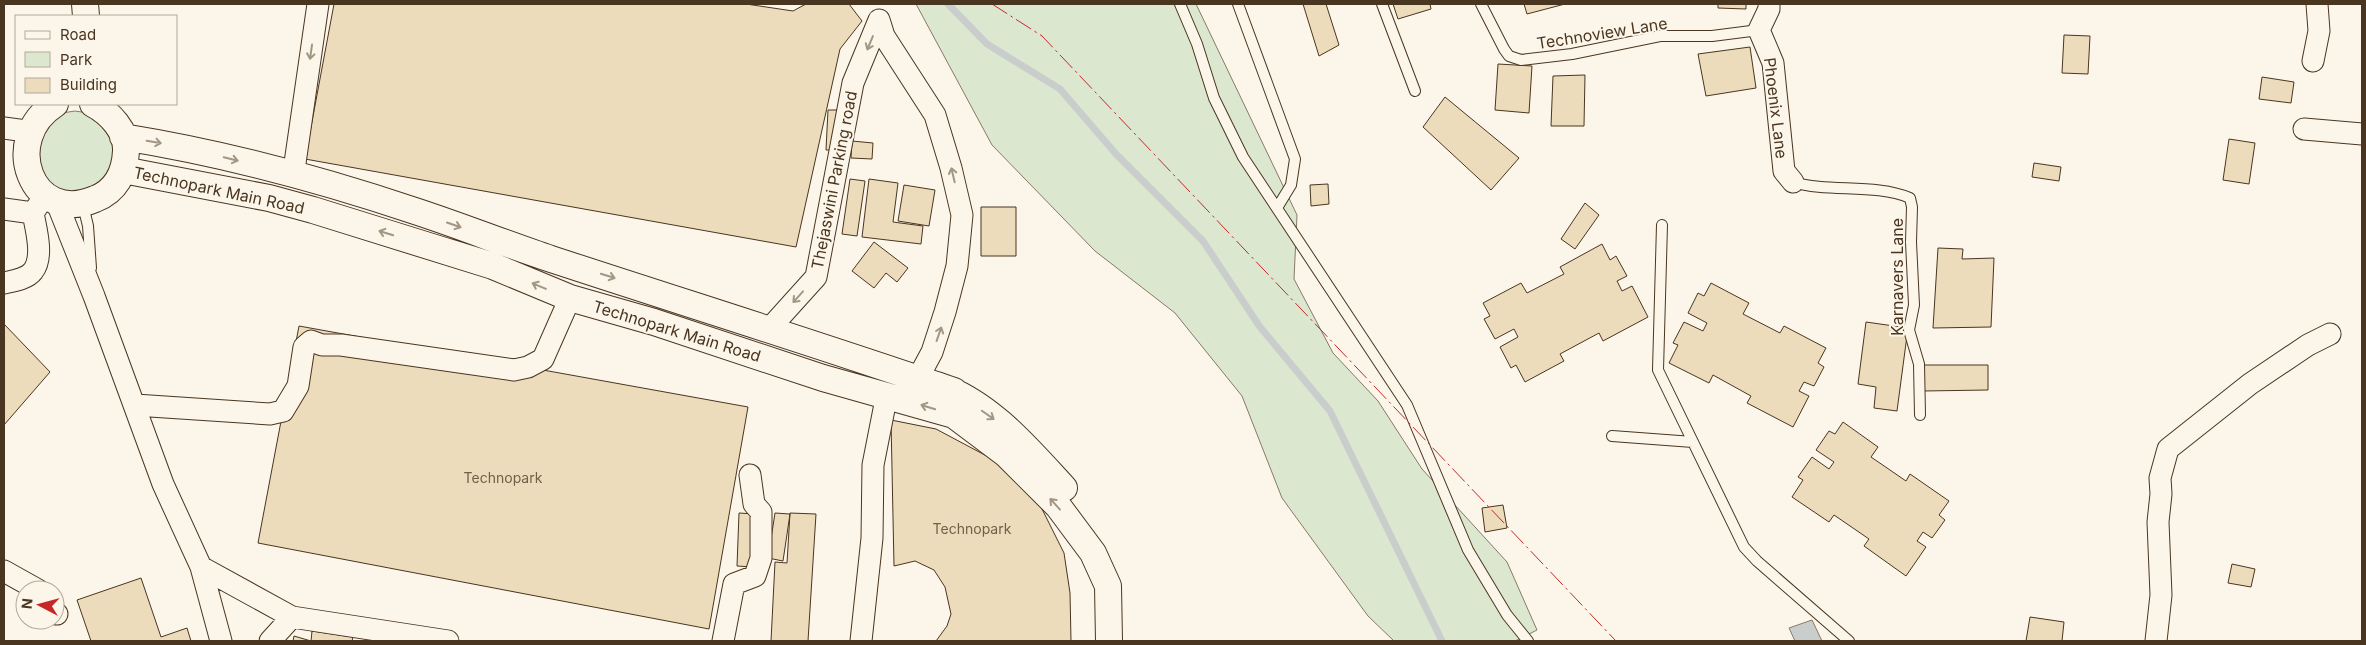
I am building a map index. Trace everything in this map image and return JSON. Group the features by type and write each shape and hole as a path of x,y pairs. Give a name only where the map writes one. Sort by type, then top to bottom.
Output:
{"street":[{"path":"272,168 294,170 318,4"},
{"path":"1760,30 1769,9 1769,4"},
{"path":"2313,61 2319,30 2317,4"},
{"name":"Thejaswini Parking road","path":"770,328 816,277 853,84 877,12"},
{"name":"Thejaswini Parking road","path":"877,12 884,36 935,115 951,168 962,215 957,266 945,312 932,352 918,378"},
{"name":"Phoenix Lane","path":"1760,30 1773,63 1784,171 1793,182"},
{"path":"53,105 15,130 21,149 23,167 94,296 163,484 201,567 221,641"},
{"name":"Technopark Main Road","path":"45,204 83,205 104,196 112,189 123,170 126,147 122,132 105,110 95,105"},
{"path":"2304,129 2362,134"},
{"name":"Technopark Main Road","path":"123,137 184,147 272,168 413,210 954,391"},
{"name":"Technopark Main Road","path":"123,170 269,198 313,210 493,266 570,298 654,322 824,378 888,394 954,415 1006,454 1058,506 1093,553 1108,586 1109,641"},
{"path":"4,209 45,204"},
{"path":"4,284 22,279 33,271 37,258 38,239 45,204"},
{"path":"135,404 270,414 283,412 298,386 304,347 311,341 322,345 341,345 514,370 528,367 543,359 570,298"},
{"name":"Technopark Main Road","path":"682,301 770,328 954,391 1011,431 1073,496 1110,554 1127,600 1123,641"},
{"path":"2156,641 2161,595 2158,522 2160,478 2168,449 2250,384 2308,344 2330,334"},
{"path":"861,641 872,538 873,465 888,394"},
{"path":"723,641 734,584 755,576 761,558 761,512 754,504 750,475"},
{"path":"201,567 292,617 448,641"},
{"path":"4,571 22,580"},
{"path":"270,641 292,617"}],"lane":[{"path":"1180,4 1197,44 1214,98 1244,157 1407,405 1468,550 1507,615 1528,641"},
{"path":"1238,4 1295,158 1291,186 1277,208"},
{"path":"1382,4 1415,91"},
{"name":"Technoview Lane","path":"1481,4 1504,49 1512,58 1521,60 1572,54 1660,36 1712,36 1760,30"},
{"name":"Karnavers Lane","path":"1793,182 1844,189 1872,190 1910,198 1912,207 1911,242 1914,305 1909,330 1919,364 1920,414"},
{"path":"83,205 94,296"},
{"path":"1662,224 1658,370 1744,547 1757,561 1848,641"},
{"path":"1612,436 1693,442"}],"green space":[{"path":"916,4 1196,4 1297,215 1294,279 1333,353 1378,401 1422,469 1507,562 1537,630 1515,641 1394,641 1368,616 1282,498 1242,396 1175,313 1095,251 992,145"},
{"path":"75,111 88,113 115,140 115,167 97,189 69,194 45,182 35,142 62,113"}],"shaded area":[{"path":"1812,620 1822,641 1795,641 1789,628"}],"building":[{"path":"334,4 746,4 793,11 806,4 849,4 862,21 840,49 796,247 305,159"},
{"path":"1303,4 1326,4 1339,45 1319,56"},
{"path":"1393,4 1430,4 1431,9 1398,19"},
{"path":"1524,4 1565,4 1527,14"},
{"path":"1718,4 1746,4 1746,9 1718,8"},
{"path":"2064,35 2090,36 2088,74 2062,73"},
{"path":"1750,47 1756,88 1706,96 1698,54"},
{"path":"1498,64 1532,66 1529,113 1495,110"},
{"path":"1585,75 1584,126 1551,126 1553,76"},
{"path":"2262,77 2294,82 2291,103 2259,99"},
{"path":"1445,97 1519,158 1491,190 1423,127"},
{"path":"828,110 841,110 838,150 826,150"},
{"path":"2229,139 2255,143 2249,184 2223,180"},
{"path":"852,141 873,143 872,159 851,158"},
{"path":"2034,163 2061,167 2059,181 2032,177"},
{"path":"850,179 865,181 857,236 842,234"},
{"path":"869,179 898,183 893,222 923,226 921,244 862,237"},
{"path":"1328,184 1329,204 1311,206 1310,185"},
{"path":"904,185 935,190 929,226 898,221"},
{"path":"1585,203 1599,215 1575,249 1561,239"},
{"path":"981,207 1016,207 1016,256 981,256"},
{"path":"874,242 908,268 897,282 886,273 874,288 852,271"},
{"path":"1602,244 1610,260 1616,256 1627,276 1617,281 1622,291 1632,286 1648,317 1603,341 1599,333 1560,354 1564,361 1525,382 1516,365 1511,368 1500,347 1518,337 1514,329 1495,339 1484,319 1490,316 1483,303 1521,283 1527,293 1564,274 1560,267"},
{"path":"1938,248 1963,249 1962,259 1994,258 1991,327 1933,328"},
{"path":"1711,283 1749,303 1743,314 1780,333 1784,326 1826,348 1818,363 1824,367 1814,386 1804,382 1799,391 1809,396 1793,427 1747,403 1751,396 1713,375 1709,383 1669,363 1678,345 1673,343 1684,322 1703,331 1707,323 1688,313 1698,293 1704,296"},
{"path":"1866,322 1908,328 1897,411 1874,408 1876,387 1858,384"},
{"path":"4,324 50,372 4,425"},
{"path":"299,326 748,407 709,629 258,543"},
{"path":"1923,365 1988,365 1988,390 1923,391"},
{"path":"891,420 936,429 998,462 1039,503 1064,553 1070,593 1071,641 936,641 947,626 951,614 945,587 934,570 915,561 894,566"},
{"path":"1843,422 1878,447 1871,457 1906,481 1910,474 1949,501 1939,515 1945,520 1932,538 1923,532 1917,541 1926,547 1906,576 1864,546 1869,539 1834,515 1829,522 1792,497 1803,480 1798,477 1812,457 1829,469 1834,462 1816,450 1829,431 1835,434"},
{"path":"1503,505 1507,528 1485,532 1482,508"},
{"path":"739,513 755,514 753,567 737,566"},
{"path":"775,513 790,514 783,561 768,558"},
{"path":"790,513 816,514 808,641 771,641 775,562 787,563"},
{"path":"2232,564 2255,569 2251,587 2228,583"},
{"path":"141,578 161,637 187,628 191,641 91,641 77,600"},
{"path":"2030,617 2064,622 2062,641 2026,641"},
{"path":"312,631 353,637 352,641 311,641"},
{"path":"294,636 311,641 293,641"}],"waterway":[{"path":"948,4 987,44 1060,89 1116,154 1203,241 1260,327 1330,411 1442,641"}],"power":[{"path":"992,4 1042,36 1616,641"}]}
